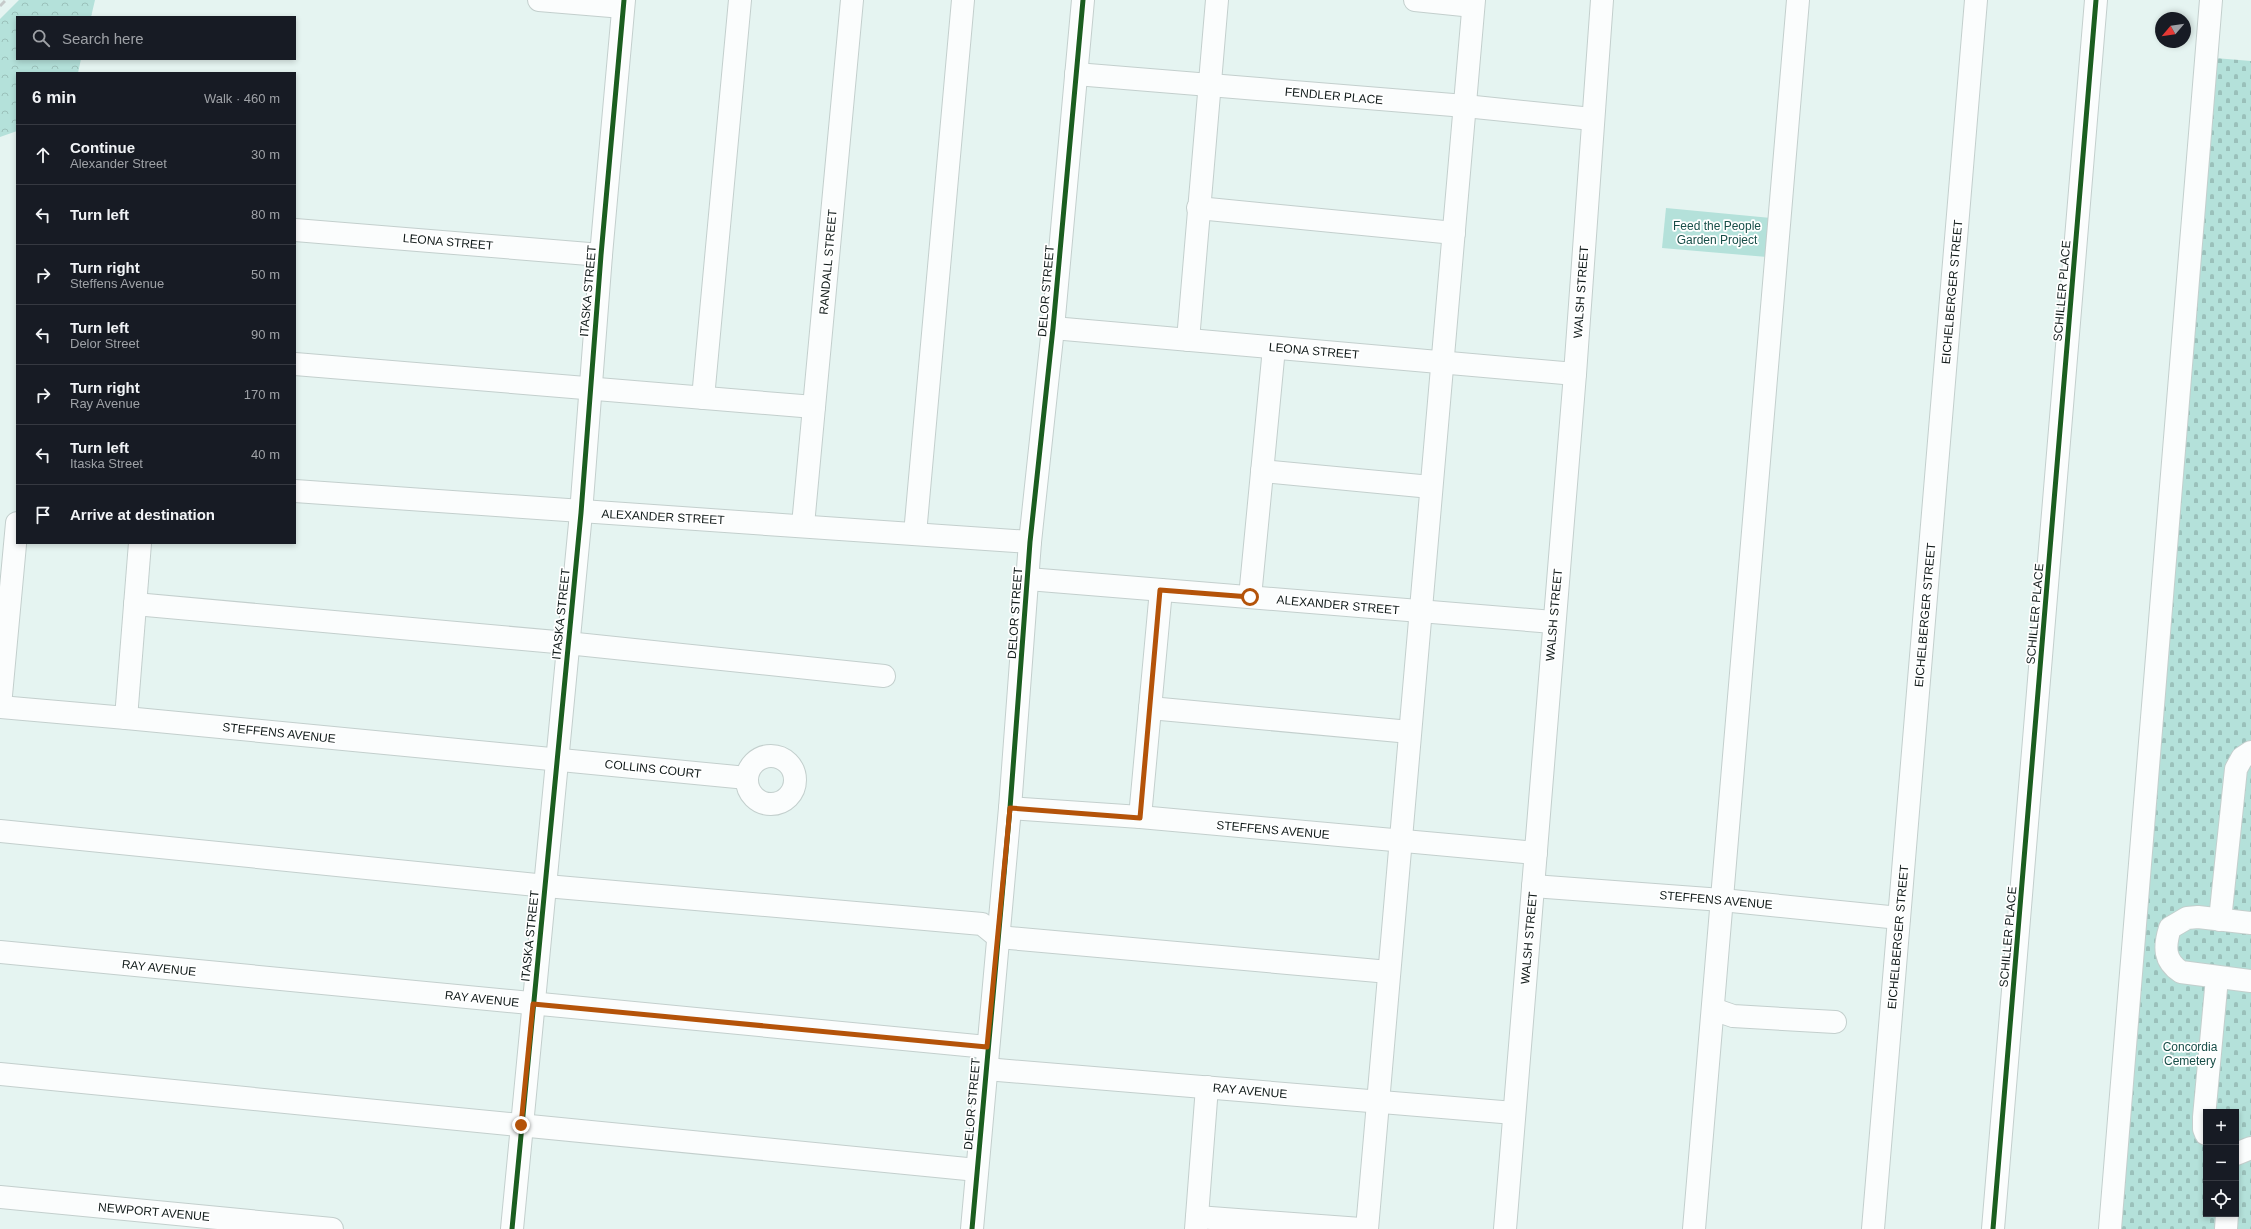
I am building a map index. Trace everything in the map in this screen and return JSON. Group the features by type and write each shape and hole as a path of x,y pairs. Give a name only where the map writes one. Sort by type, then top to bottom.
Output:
{"street":[{"path":"539,0 624,3"},
{"path":"703,398 740,0"},
{"name":"RANDALL STREET","path":"803,525 852,0"},
{"path":"915,534 963,0"},
{"name":"DELOR STREET","path":"972,1229 987,1047 1010,808 1030,542 1053,328 1083,0"},
{"path":"1188,340 1198,208 1217,0"},
{"path":"1367,1229 1473,3 1415,0"},
{"name":"WALSH STREET","path":"1505,1229 1536,853 1553,622 1575,374 1592,119 1602,0"},
{"path":"1694,1229 1798,0"},
{"name":"EICHELBERGER STREET","path":"1873,1229 1976,0"},
{"name":"SCHILLER PLACE","path":"1993,1229 2096,0"},
{"path":"2110,1229 2211,0"},
{"name":"ITASKA STREET","path":"512,1229 558,760 567,643 581,513 601,255 624,3"},
{"name":"FENDLER PLACE","path":"1076,74 1464,106 1592,119"},
{"path":"1198,208 1454,233"},
{"name":"LEONA STREET","path":"296,230 601,255"},
{"name":"LEONA STREET","path":"1053,328 1575,374"},
{"path":"1250,597 1274,348"},
{"path":"296,364 814,407"},
{"path":"1262,472 1431,487"},
{"name":"ALEXANDER STREET","path":"296,491 581,513 803,525 1030,542"},
{"path":"0,706 16,534"},
{"path":"126,718 140,544"},
{"name":"ALEXANDER STREET","path":"1028,579 1553,622"},
{"path":"1140,818 1160,590"},
{"path":"135,604 567,643 884,676"},
{"name":"STEFFENS AVENUE","path":"0,706 558,760"},
{"path":"1150,708 1410,732"},
{"path":"2220,920 2236,769 2242,758 2251,752"},
{"name":"COLLINS COURT","path":"558,760 747,778"},
{"name":"STEFFENS AVENUE","path":"1010,808 1536,853"},
{"path":"0,831 546,886 982,924 998,937 1389,972"},
{"name":"STEFFENS AVENUE","path":"1533,886 1722,900 1899,918"},
{"path":"2251,923 2187,918 2170,928 2166,941 2166,955 2172,966 2181,972 2217,978 2251,981"},
{"name":"RAY AVENUE","path":"0,952 987,1047"},
{"path":"2205,1109 2217,978"},
{"path":"1713,1010 1733,1016 1835,1022"},
{"name":"RAY AVENUE","path":"986,1069 1514,1113"},
{"path":"0,1074 977,1170"},
{"path":"1207,1088 1197,1223 1360,1229"},
{"path":"2239,1153 2251,1148"},
{"name":"NEWPORT AVENUE","path":"0,1197 332,1229"},
{"path":"2226,1229 2227,1217"}],"green space":[{"path":"19,0 95,0 91,16 16,16 16,60 81,60 78,72 16,72 16,131 0,137 0,19"},
{"name":"Concordia Cemetery","path":"2215,58 2251,61 2251,1229 2114,1229"},
{"name":"Feed the People Garden Project","path":"1666,208 1771,218 1767,257 1662,248"}],"railway":[{"path":"0,6 6,0"}],"cycle path":[{"path":"512,1229 581,513 601,255 624,0"},
{"path":"972,1229 1010,808 1030,542 1053,328 1083,0"},
{"path":"1993,1229 2096,0"}],"route":[{"path":"521,1125 533,1004 987,1047 1010,808 1140,818 1160,590 1250,597"}]}
